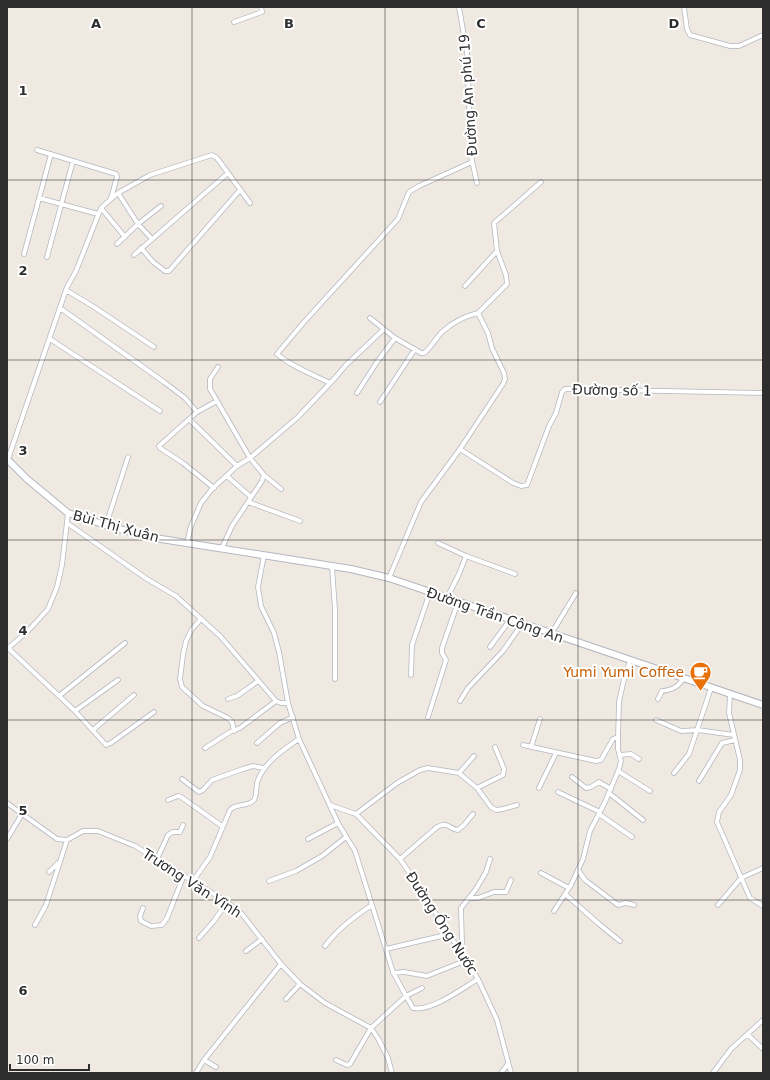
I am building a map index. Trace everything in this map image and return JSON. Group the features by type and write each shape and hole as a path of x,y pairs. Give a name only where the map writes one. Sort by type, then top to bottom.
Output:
{"main road":[{"name":"Bùi Thị Xuân","path":"7,459 27,479 68,513 155,538 222,548"},
{"name":"Đường Trần Công An","path":"222,548 351,569 388,578 763,705"}],"street":[{"path":"234,22 262,12 261,7"},
{"name":"Đường An phú 19","path":"459,7 467,53 471,156 477,182"},
{"path":"684,7 687,29 690,34 730,46 739,46 763,35"},
{"path":"38,150 116,174 117,177 111,198"},
{"path":"24,254 51,154"},
{"path":"7,459 66,290 76,271 101,208 118,193 150,175 212,155 217,158 250,204"},
{"path":"47,257 73,161"},
{"path":"330,383 300,368 277,354 304,322 398,219 409,192 472,162"},
{"path":"134,255 228,173"},
{"path":"370,318 395,338 421,353 426,353 442,332 449,326 469,315 478,313 507,284 506,275 497,251 494,223 542,182"},
{"path":"141,248 158,266 165,271 169,271 240,190"},
{"path":"118,193 138,224 152,239"},
{"path":"39,198 98,214"},
{"path":"117,244 138,224 161,206"},
{"path":"101,208 125,237"},
{"path":"465,286 497,251"},
{"path":"66,290 94,306 154,347"},
{"path":"60,308 164,382 185,398 197,412"},
{"path":"388,578 421,502 460,449 505,379 492,348 488,333 478,313"},
{"path":"187,543 191,526 200,503 237,466 250,458 298,416 346,365 384,329"},
{"path":"357,393 395,338"},
{"path":"50,339 160,412"},
{"path":"380,402 415,349"},
{"path":"218,367 212,375 209,383 210,389 250,458 264,475 281,489"},
{"name":"Đường số 1","path":"460,449 513,483 522,486 527,485 549,426 556,413 562,392 566,389 763,393"},
{"path":"214,488 183,463 159,448 161,444 190,420 197,412 217,401"},
{"path":"190,420 237,466"},
{"path":"106,525 128,457"},
{"path":"222,548 232,526 262,481 264,475"},
{"path":"227,476 251,497"},
{"path":"248,502 300,521"},
{"path":"68,513 62,566 57,587 48,609 28,631 7,648 75,711 104,744 108,745 154,712"},
{"path":"67,523 147,579 176,596 220,636 276,701 280,703 288,703"},
{"path":"438,543 466,556 515,574"},
{"path":"264,554 258,587 259,596 261,606 274,633 288,703 299,739 338,824 355,851 393,973 413,1008 425,1008 432,1006 478,979"},
{"path":"447,598 466,556"},
{"path":"332,566 335,617 335,679"},
{"path":"411,675 412,645 430,592"},
{"path":"551,634 576,593"},
{"path":"428,717 446,660 442,653 442,648 458,602"},
{"path":"201,619 192,629 186,641 180,679 182,687 203,706 228,718 232,722 234,731"},
{"path":"490,647 510,620"},
{"path":"460,701 468,688 503,651 522,624"},
{"path":"59,696 125,644"},
{"path":"554,911 569,888 583,859 590,831 610,791 621,761 618,749 619,702 630,661"},
{"path":"658,699 662,692 670,691 676,688 680,685 683,679"},
{"path":"75,711 118,680"},
{"path":"228,699 237,696 258,681"},
{"path":"674,773 689,754 711,688"},
{"path":"730,694 729,713 740,760 740,770 731,795 719,812 717,822 750,898 763,906"},
{"path":"93,730 134,695"},
{"path":"205,748 234,731 276,701"},
{"path":"257,743 280,723 293,717"},
{"path":"531,747 540,719"},
{"path":"656,720 681,731 698,730 734,738"},
{"path":"523,745 596,762 601,760 613,739 618,737"},
{"path":"699,781 722,743 734,738"},
{"path":"193,881 210,857 222,826 232,807 252,802 255,798 257,781 264,768 299,739"},
{"path":"477,788 503,775 504,769 495,747"},
{"path":"538,788 556,753"},
{"path":"620,755 631,754 639,759"},
{"path":"459,773 474,756"},
{"path":"182,779 199,792 203,790 212,780 253,766 264,768"},
{"path":"356,814 397,783 420,770 428,768 459,773 477,788 491,807 496,810 517,805"},
{"path":"618,770 650,791"},
{"path":"572,777 586,788 599,782 643,820"},
{"path":"558,792 600,813 632,837"},
{"path":"168,800 178,796 181,797 222,826"},
{"path":"7,803 57,839 67,840 58,863 46,905 35,925"},
{"name":"Đường Ống Nước","path":"330,805 356,814 400,859 461,950 478,979 498,1020 511,1073"},
{"path":"7,839 22,814"},
{"path":"400,859 437,827 442,824 447,825 454,830 458,830 473,814"},
{"path":"308,839 338,824"},
{"path":"157,859 168,835 173,832 180,832 183,825"},
{"name":"Trương Văn Vĩnh","path":"67,840 83,831 98,831 135,846 227,902 242,914 281,964 300,984 325,1003 371,1028 388,1058 392,1073"},
{"path":"269,881 296,871 322,856 346,837"},
{"path":"461,950 461,908 476,889 486,872 490,859"},
{"path":"49,872 58,863"},
{"path":"718,905 741,878 763,868"},
{"path":"578,870 585,880 618,905 626,903 634,905"},
{"path":"541,873 569,888"},
{"path":"143,908 140,916 141,921 151,926 162,925 167,918 184,876"},
{"path":"469,898 478,898 494,892 506,892 511,880"},
{"path":"565,894 598,924 620,941"},
{"path":"199,938 214,921 227,902"},
{"path":"325,946 355,916 372,904"},
{"path":"386,949 450,934"},
{"path":"246,951 262,939"},
{"path":"393,973 404,972 427,976 467,960"},
{"path":"196,1073 204,1060 281,964"},
{"path":"286,999 300,984"},
{"path":"336,1060 349,1065 371,1028 406,996 422,988"},
{"path":"713,1073 731,1050 763,1020"},
{"path":"748,1035 763,1050"},
{"path":"204,1060 216,1067"},
{"path":"501,1073 508,1064"}],"place":[{"name":"Yumi Yumi Coffee","path":"700,692"}]}
